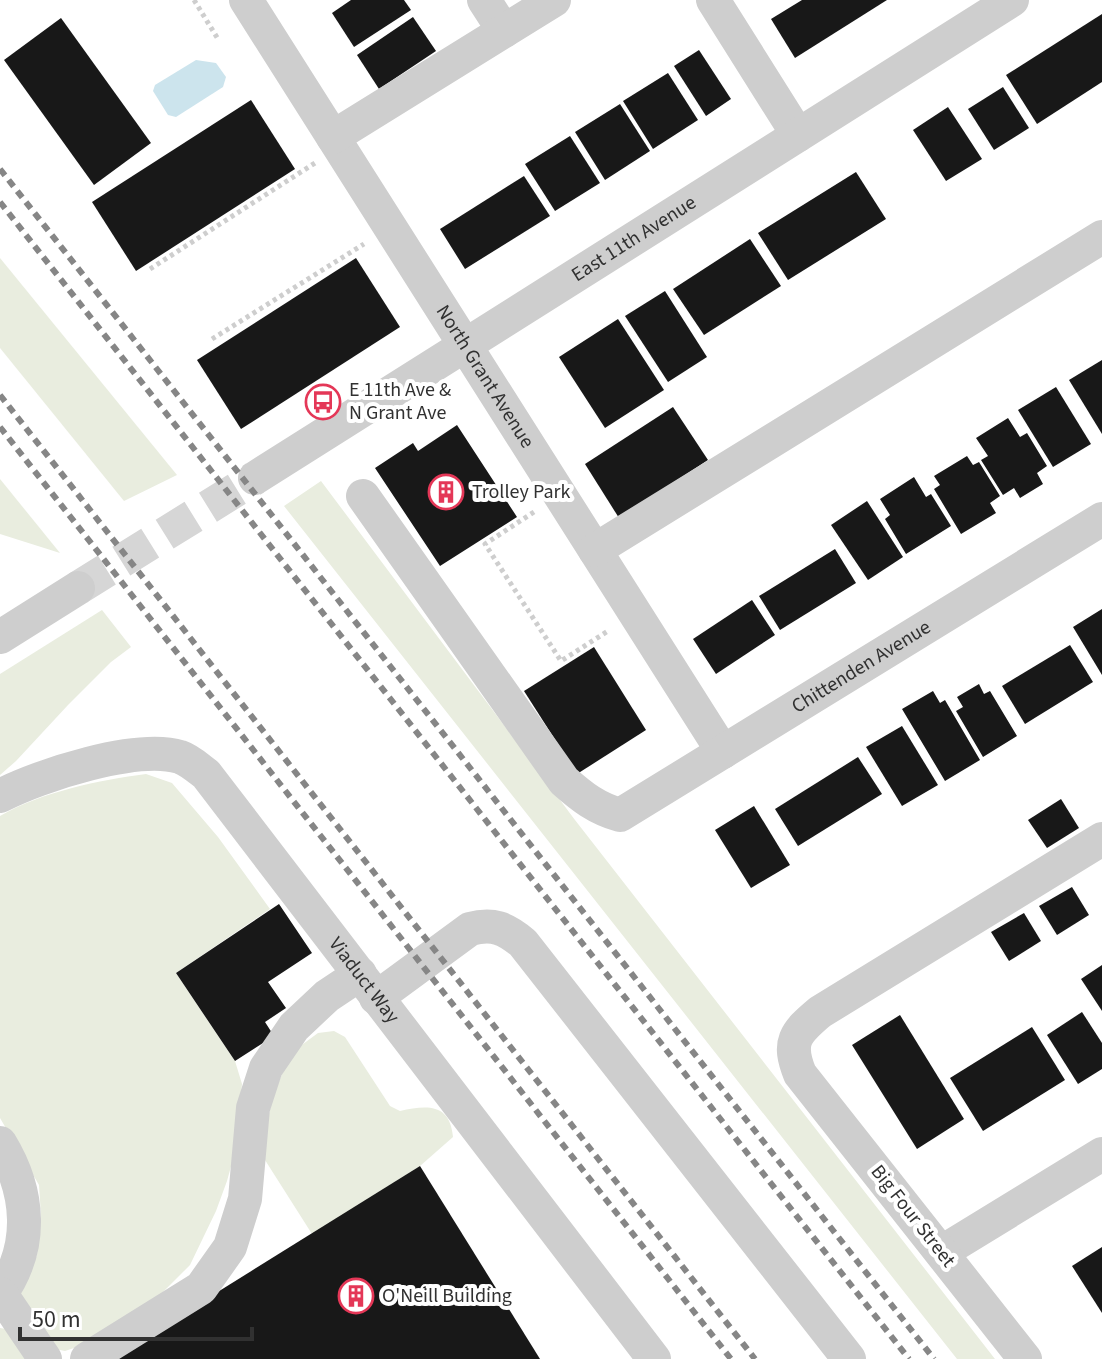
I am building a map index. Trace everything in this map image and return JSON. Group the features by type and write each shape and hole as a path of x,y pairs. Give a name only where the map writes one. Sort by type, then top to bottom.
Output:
{"street":[{"name":"North Grant Avenue","path":"246,0 328,147 466,346 723,752"},
{"path":"484,0 504,31"},
{"path":"328,147 554,0"},
{"path":"713,0 798,135"},
{"name":"East 11th Avenue","path":"255,478 1012,0"},
{"path":"595,550 1102,237"},
{"name":"Chittenden Avenue","path":"363,496 564,781 602,810 620,815 1102,519"},
{"path":"0,637 78,588"},
{"name":"Viaduct Way","path":"0,796 63,771 122,757 162,754 183,757 206,774 654,1359"},
{"name":"Big Four Street","path":"1025,1359 800,1074 793,1057 793,1044 799,1030 820,1012 1102,839"},
{"path":"87,1359 201,1288 230,1247 245,1199 253,1108 266,1068 294,1027 327,996 368,986 470,929 488,925 507,930 523,943 849,1359"},
{"path":"0,1143 24,1199 26,1222 15,1272 0,1294 45,1359"},
{"path":"942,1252 1102,1154"}],"path":[{"path":"194,0 218,39"},
{"path":"150,269 328,147"},
{"path":"212,339 374,238"},
{"path":"541,508 485,544 561,661 608,631"}],"shaded area":[{"path":"0,258 177,475 124,501 0,348"},
{"path":"0,479 60,553 0,534"},
{"path":"321,481 575,820 995,1359 957,1359 284,506"},
{"path":"102,610 131,647 111,662 0,775 0,674"},
{"path":"146,774 172,783 218,837 270,909 176,973 235,1061 242,1084 236,1148 216,1211 190,1265 162,1293 77,1347 65,1351 55,1349 20,1295 37,1255 41,1216 39,1185 0,1118 0,816 34,800 71,788"},
{"path":"334,1031 345,1037 390,1106 400,1111 436,1109 447,1118 453,1137 420,1166 312,1234 265,1160 267,1122 285,1067 299,1047 318,1033"},
{"path":"0,1328 6,1329 28,1359 0,1359"}],"water":[{"path":"196,60 216,63 226,77 223,87 176,117 168,115 153,91 155,85"}],"building":[{"path":"351,0 404,0 411,10 354,47 332,13"},
{"path":"802,0 887,0 795,58 771,19"},
{"path":"1102,14 1102,82 1037,124 1006,75"},
{"path":"413,17 436,51 379,89 357,55"},
{"path":"61,18 151,143 94,185 4,60"},
{"path":"699,50 731,99 706,116 674,66"},
{"path":"668,73 698,120 653,149 623,101"},
{"path":"1003,87 1029,128 994,150 968,109"},
{"path":"251,100 295,169 136,271 92,202"},
{"path":"620,104 650,151 605,180 575,132"},
{"path":"948,107 982,159 946,181 913,130"},
{"path":"570,136 600,183 555,211 525,164"},
{"path":"856,172 886,219 788,280 758,233"},
{"path":"524,176 550,216 465,269 440,229"},
{"path":"750,239 781,286 704,335 673,289"},
{"path":"356,258 400,327 241,429 197,360"},
{"path":"665,291 707,357 668,382 625,316"},
{"path":"618,319 664,390 605,428 559,357"},
{"path":"1102,360 1102,434 1069,380"},
{"path":"1056,387 1091,444 1053,467 1018,410"},
{"path":"673,407 708,460 619,518 585,464"},
{"path":"1008,418 1020,437 1027,433 1047,466 1037,473 1043,484 1020,498 1014,488 1003,495 981,460 988,456 976,438"},
{"name":"Trolley Park","path":"457,425 517,517 440,566 375,468 413,443 418,451"},
{"path":"967,456 973,465 979,462 1000,496 990,503 996,513 961,534 934,489 940,485 934,476"},
{"path":"914,477 926,497 931,494 951,526 906,554 885,519 890,515 880,499"},
{"path":"867,501 903,557 868,580 831,525"},
{"path":"835,549 856,583 780,630 759,596"},
{"path":"752,600 775,635 716,674 693,639"},
{"path":"1102,609 1102,675 1073,627"},
{"path":"1070,645 1093,682 1025,724 1002,686"},
{"path":"594,647 646,730 577,774 524,691"},
{"path":"979,684 984,694 990,691 1017,736 983,757 956,711 963,707 957,697"},
{"path":"933,691 940,703 945,700 980,760 945,781 902,709"},
{"path":"902,726 938,785 902,806 866,747"},
{"path":"858,757 882,794 798,846 775,809"},
{"path":"1061,799 1079,828 1047,848 1028,820"},
{"path":"754,806 790,865 751,888 715,830"},
{"path":"1072,887 1089,915 1057,935 1039,906"},
{"path":"279,904 312,953 268,982 286,1008 265,1022 274,1036 235,1061 176,973"},
{"path":"1024,913 1041,941 1009,961 991,932"},
{"path":"1102,965 1102,1011 1081,979"},
{"path":"1082,1012 1102,1043 1102,1069 1078,1084 1047,1035"},
{"path":"900,1015 964,1119 917,1149 852,1045"},
{"path":"1032,1027 1065,1080 983,1131 950,1078"},
{"name":"O'Neill Building","path":"420,1166 540,1359 110,1359"},
{"path":"1102,1247 1102,1313 1072,1266"}],"tunnel":[{"path":"78,588 255,478"}],"railway":[{"path":"0,169 934,1359"},
{"path":"0,202 909,1359"},
{"path":"0,395 755,1359"},
{"path":"0,427 731,1359"}],"place":[{"name":"E 11th Ave & N Grant Ave","path":"323,402"},
{"name":"Trolley Park","path":"446,492"},
{"name":"O'Neill Building","path":"356,1296"}]}
